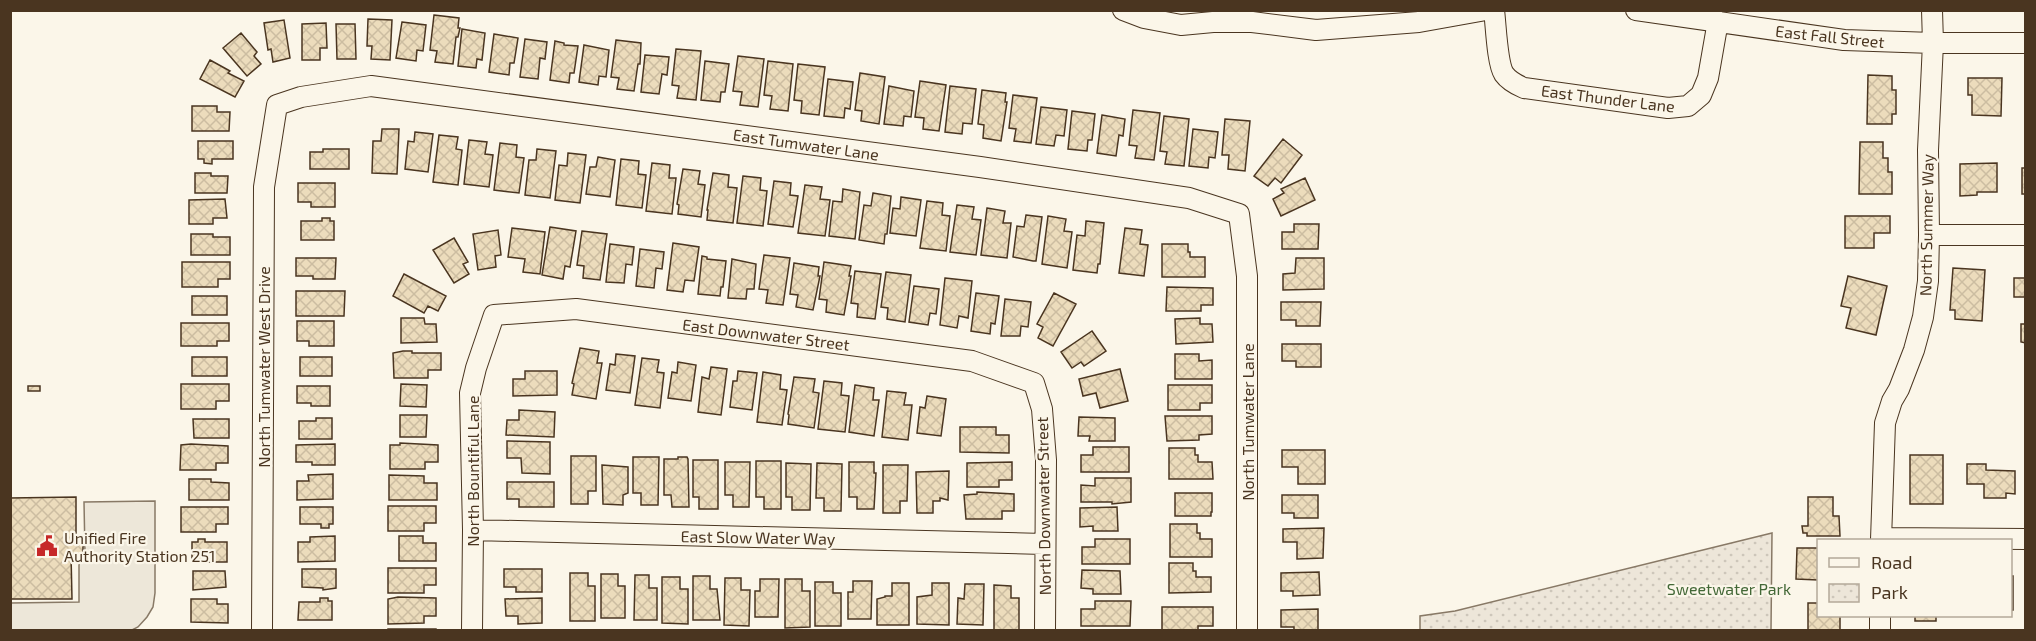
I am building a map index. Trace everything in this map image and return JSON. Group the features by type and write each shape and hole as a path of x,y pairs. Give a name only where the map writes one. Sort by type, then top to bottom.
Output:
{"street":[{"path":"1123,10 1144,18 1181,26 1213,22 1252,22 1316,30 1419,22 1486,10"},
{"name":"East Thunder Lane","path":"1494,10 1503,73 1513,83 1524,88 1668,108 1688,106 1701,95 1708,78 1718,21"},
{"name":"East Fall Street","path":"1636,10 1844,40 2025,43"},
{"name":"North Summer Way","path":"1881,539 1885,423 1914,350 1923,317 1928,281 1928,150 1933,43 1932,10"},
{"name":"East Tumwater Lane","path":"277,105 301,97 370,86 968,165 1190,198 1239,214"},
{"name":"North Tumwater West Drive","path":"262,630 264,187 277,105"},
{"name":"North Tumwater Lane","path":"1239,214 1247,276 1247,630"},
{"path":"1929,235 2025,235"},
{"name":"East Downwater Street","path":"494,315 576,309 972,361 1034,383"},
{"name":"North Bountiful Lane","path":"472,630 473,530 470,393 494,315"},
{"name":"North Downwater Street","path":"1034,383 1042,409 1046,460 1045,630"},
{"name":"East Slow Water Way","path":"473,530 1044,544"},
{"path":"1881,539 2025,539"}],"green space":[{"name":"Sweetwater Park","path":"1772,533 1771,630 1420,630 1420,616 1455,611"}],"shaded area":[{"path":"155,501 155,593 153,607 138,627 132,630 11,630 11,603 79,602 79,555 85,554 84,502"}],"building":[{"path":"434,15 459,18 458,28 460,28 458,37 456,37 453,64 435,62 437,51 430,50"},
{"path":"368,19 392,20 390,60 371,59 372,46 367,46"},
{"path":"284,20 290,58 273,62 271,49 268,50 264,23"},
{"path":"402,22 426,25 423,51 417,50 416,61 396,58"},
{"path":"326,23 327,48 320,48 320,60 302,60 302,24"},
{"path":"336,24 355,24 356,59 337,59"},
{"path":"462,29 485,33 482,60 477,59 476,68 458,66"},
{"path":"241,33 257,52 254,56 261,64 247,76 223,48"},
{"path":"494,34 518,38 514,63 510,63 509,75 489,72"},
{"path":"525,39 547,42 545,59 540,58 538,79 520,77"},
{"path":"616,40 641,43 640,64 638,64 634,91 617,89 619,78 611,77"},
{"path":"555,41 564,43 564,45 578,46 574,73 570,73 569,83 550,80"},
{"path":"584,45 609,50 606,77 599,76 598,85 579,82"},
{"path":"676,49 701,51 696,100 677,98 679,86 672,85"},
{"path":"645,55 669,57 667,75 662,74 659,94 641,92"},
{"path":"738,56 764,59 758,107 740,105 742,92 733,91"},
{"path":"210,60 244,81 235,97 200,79"},
{"path":"705,61 729,64 725,92 721,92 720,102 701,100"},
{"path":"768,61 793,64 788,111 770,109 772,96 764,95"},
{"path":"798,64 825,67 819,115 801,113 802,101 794,100"},
{"path":"860,73 885,77 879,124 861,121 862,111 855,110"},
{"path":"1868,75 1892,76 1892,90 1896,90 1896,114 1892,114 1892,124 1867,124"},
{"path":"1968,78 2002,78 2001,116 1972,115 1972,95 1968,95"},
{"path":"828,79 853,82 850,109 845,108 844,118 824,116"},
{"path":"920,81 946,85 939,131 923,129 924,118 915,117"},
{"path":"889,86 914,91 911,117 904,116 903,126 884,124"},
{"path":"950,86 976,89 972,124 963,123 962,134 945,132"},
{"path":"982,90 1006,93 1005,102 1007,102 1001,141 983,138 984,125 978,124"},
{"path":"1013,95 1037,98 1031,143 1014,141 1016,129 1009,128"},
{"path":"192,106 217,106 217,112 230,112 229,131 192,131"},
{"path":"1041,107 1067,110 1064,136 1056,135 1054,146 1036,144"},
{"path":"1133,110 1160,113 1154,160 1135,158 1137,146 1129,145"},
{"path":"1072,111 1095,114 1092,140 1088,140 1087,151 1068,149"},
{"path":"1102,115 1125,119 1123,136 1119,135 1116,156 1097,153"},
{"path":"1164,116 1189,119 1184,166 1165,164 1167,152 1160,151"},
{"path":"1225,119 1250,121 1245,171 1228,169 1229,155 1222,155"},
{"path":"382,129 399,129 397,174 372,173 373,141 381,141"},
{"path":"1193,129 1218,132 1215,158 1209,157 1208,168 1189,166"},
{"path":"415,132 433,134 428,172 405,169 408,141 414,142"},
{"path":"439,135 458,137 456,149 462,150 458,185 433,182"},
{"path":"1283,139 1302,155 1281,183 1275,178 1268,186 1254,176"},
{"path":"469,140 487,142 485,154 493,155 489,187 464,184"},
{"path":"198,141 233,141 233,159 212,159 212,164 204,163 204,159 198,159"},
{"path":"1860,142 1883,142 1883,158 1888,158 1888,172 1892,172 1892,194 1859,194"},
{"path":"500,143 517,145 516,157 524,158 519,193 494,190"},
{"path":"323,149 349,149 349,169 310,169 310,152 323,152"},
{"path":"537,149 556,151 550,198 525,195 529,160 536,160"},
{"path":"568,153 586,155 580,203 555,200 559,165 567,166"},
{"path":"598,157 615,160 610,197 586,194 590,167 596,167"},
{"path":"621,159 639,161 638,174 646,175 642,208 616,205"},
{"path":"652,163 670,165 669,178 676,178 672,214 646,211"},
{"path":"1997,163 1997,192 1977,192 1977,195 1960,196 1960,164"},
{"path":"2022,168 2026,168 2026,194 2022,194"},
{"path":"683,169 700,171 698,184 705,185 701,217 678,214 679,205 677,204"},
{"path":"195,173 228,176 227,193 195,193"},
{"path":"713,173 729,175 728,187 737,188 733,223 707,220"},
{"path":"743,176 761,178 760,190 767,191 763,226 737,223"},
{"path":"1305,178 1315,200 1281,216 1273,199 1284,193 1281,189"},
{"path":"774,181 791,183 790,195 798,196 793,227 768,224"},
{"path":"298,183 335,183 335,207 311,207 311,202 298,202"},
{"path":"805,185 822,187 820,199 830,200 825,236 798,233"},
{"path":"843,189 860,192 855,239 829,236 833,201 842,202"},
{"path":"873,193 891,196 884,244 859,240 864,205 871,206"},
{"path":"901,197 921,200 916,236 890,233 893,208 900,209"},
{"path":"225,199 227,218 213,218 213,224 189,224 189,200"},
{"path":"927,201 943,203 942,215 950,216 946,251 920,248"},
{"path":"957,205 974,207 972,219 981,220 976,255 950,252"},
{"path":"987,208 1005,211 1003,223 1011,223 1007,258 981,255"},
{"path":"1026,215 1042,217 1036,261 1013,257 1017,226 1024,227"},
{"path":"1048,216 1066,219 1064,231 1072,232 1067,268 1042,264"},
{"path":"1845,216 1890,216 1890,233 1874,233 1874,248 1845,248"},
{"path":"322,218 330,218 330,221 334,221 334,240 301,240 301,221 322,221"},
{"path":"1086,221 1104,223 1097,273 1073,270 1077,235 1085,236"},
{"path":"1294,224 1319,224 1318,249 1282,249 1282,232 1294,232"},
{"path":"550,227 576,231 570,267 565,266 563,279 542,275"},
{"path":"512,228 545,232 540,274 523,272 525,259 508,257"},
{"path":"1125,228 1142,230 1140,244 1148,245 1144,276 1119,273"},
{"path":"498,230 501,255 495,256 496,267 478,270 473,234"},
{"path":"582,231 607,234 600,280 583,278 584,266 577,265"},
{"path":"191,234 230,237 230,255 191,255"},
{"path":"454,238 468,262 463,264 469,274 454,283 433,250"},
{"path":"673,243 699,247 694,281 685,280 683,292 667,290"},
{"path":"610,244 634,247 632,265 626,264 624,283 606,282"},
{"path":"1162,244 1188,244 1190,257 1205,257 1205,277 1162,277"},
{"path":"640,249 664,252 662,269 656,268 654,288 636,286"},
{"path":"764,255 790,258 783,305 766,303 768,290 759,289"},
{"path":"702,256 707,259 726,261 720,296 698,294"},
{"path":"296,258 336,258 335,279 296,276"},
{"path":"1296,258 1324,258 1324,289 1283,290 1283,274 1295,273"},
{"path":"732,259 756,264 754,289 747,289 746,299 728,298"},
{"path":"182,262 230,262 230,279 218,279 218,287 182,287"},
{"path":"824,262 851,266 844,315 826,312 827,300 819,299"},
{"path":"794,263 819,267 818,276 820,276 813,310 796,307 798,295 790,294"},
{"path":"1953,268 1985,270 1982,321 1955,319 1955,310 1950,310"},
{"path":"855,271 881,274 875,319 857,317 858,304 851,303"},
{"path":"886,272 911,275 905,322 887,319 888,308 881,307"},
{"path":"404,274 446,296 438,311 428,306 424,313 393,296"},
{"path":"1848,276 1887,286 1876,335 1846,328 1851,308 1841,306"},
{"path":"945,278 972,281 968,318 959,316 957,328 940,325"},
{"path":"2014,278 2026,278 2026,297 2014,297"},
{"path":"914,286 939,289 936,314 930,313 928,325 909,322"},
{"path":"1167,287 1213,288 1213,305 1201,305 1201,311 1166,311"},
{"path":"296,291 345,291 344,316 296,316"},
{"path":"976,293 999,296 995,324 991,323 990,334 971,331"},
{"path":"1054,293 1076,304 1053,346 1038,338 1043,327 1037,324"},
{"path":"192,296 227,296 227,315 192,315"},
{"path":"1005,299 1031,302 1028,327 1021,326 1020,336 1001,336"},
{"path":"1281,302 1321,302 1320,326 1296,326 1296,320 1281,320"},
{"path":"401,318 424,318 425,324 436,324 437,342 401,343"},
{"path":"1200,318 1200,324 1212,324 1213,342 1176,344 1175,319"},
{"path":"297,321 334,321 334,346 309,346 309,341 297,341"},
{"path":"181,323 229,323 229,341 217,341 217,346 181,346"},
{"path":"2021,324 2026,324 2026,343 2021,342"},
{"path":"1092,331 1106,351 1084,366 1081,362 1072,368 1061,352"},
{"path":"1282,344 1321,344 1321,367 1296,367 1296,361 1282,361"},
{"path":"580,348 599,351 597,363 602,363 596,399 572,395 574,384 572,383"},
{"path":"403,351 441,353 441,370 428,370 428,378 394,378 393,353"},
{"path":"616,354 635,356 630,393 606,390 610,364 615,365"},
{"path":"1175,354 1199,354 1199,361 1212,360 1212,379 1175,379"},
{"path":"192,357 227,357 227,376 192,376"},
{"path":"300,357 332,357 332,376 300,376"},
{"path":"642,358 659,360 657,372 664,373 660,408 635,405"},
{"path":"678,362 696,365 691,401 668,398 672,372 677,373"},
{"path":"711,367 727,369 721,415 698,412 702,377 709,379"},
{"path":"1120,369 1128,401 1100,408 1096,393 1083,396 1079,379"},
{"path":"525,371 557,371 557,395 513,396 513,379 525,379"},
{"path":"738,371 757,373 752,410 730,407 733,381 737,381"},
{"path":"763,372 781,375 780,389 787,390 782,425 757,422"},
{"path":"794,377 815,379 813,392 819,393 814,428 788,424"},
{"path":"824,381 842,383 841,395 849,396 845,432 818,429"},
{"path":"181,384 229,384 229,401 216,401 216,409 181,409"},
{"path":"401,384 427,385 426,407 400,406"},
{"path":"855,385 874,388 873,400 879,400 874,436 849,432"},
{"path":"1168,385 1212,385 1212,403 1200,403 1200,410 1168,410"},
{"path":"28,386 40,386 40,391 28,391"},
{"path":"297,386 330,386 330,406 297,403"},
{"path":"887,391 906,393 904,405 912,405 908,440 882,437"},
{"path":"927,396 946,399 941,436 917,433 920,407 925,408"},
{"path":"519,410 555,412 554,437 506,435 507,420 519,420"},
{"path":"400,415 427,415 426,437 400,437"},
{"path":"1165,416 1212,416 1212,434 1199,435 1199,440 1167,441"},
{"path":"1079,417 1115,418 1115,441 1089,441 1090,436 1078,436"},
{"path":"316,418 332,418 332,439 299,439 299,421 316,421"},
{"path":"193,419 229,419 229,438 194,438"},
{"path":"960,427 996,427 996,435 1009,435 1009,453 960,452"},
{"path":"507,441 550,442 550,474 522,473 521,458 507,458"},
{"path":"400,443 438,445 438,462 425,462 425,469 390,469 390,445 400,445"},
{"path":"335,444 335,465 296,462 296,445"},
{"path":"181,445 228,446 228,463 216,463 216,470 180,470"},
{"path":"1093,447 1129,447 1129,472 1081,472 1081,455 1093,455"},
{"path":"1169,448 1195,448 1198,462 1212,462 1213,479 1169,479"},
{"path":"1282,450 1325,450 1325,484 1298,484 1298,467 1282,467"},
{"path":"1910,455 1943,455 1943,504 1910,504"},
{"path":"571,456 596,456 596,491 588,491 588,504 571,504"},
{"path":"633,457 659,457 658,505 641,505 641,493 633,493"},
{"path":"678,457 688,459 689,507 672,507 671,495 664,495 664,459 678,459"},
{"path":"693,460 718,460 718,509 699,509 699,497 693,497"},
{"path":"756,461 781,461 781,509 764,509 764,497 756,497"},
{"path":"725,462 750,462 749,507 733,507 733,495 725,495"},
{"path":"849,462 874,462 874,473 876,473 874,509 857,509 857,497 849,497"},
{"path":"1012,462 1012,480 999,480 999,487 967,487 967,463"},
{"path":"786,463 811,464 810,510 792,510 792,497 786,497"},
{"path":"817,463 842,464 841,511 824,511 824,498 816,498"},
{"path":"1967,464 1986,464 1986,470 2015,471 2015,494 2006,493 2006,498 1984,498 1984,484 1967,484"},
{"path":"602,465 628,467 628,493 623,495 623,505 603,504"},
{"path":"883,465 908,465 907,501 900,501 900,513 883,513"},
{"path":"949,471 948,500 940,498 940,501 933,501 933,513 917,513 916,472"},
{"path":"333,474 333,499 297,500 297,481 309,481 308,475"},
{"path":"389,475 424,476 424,483 437,483 437,500 389,500"},
{"path":"1095,478 1131,478 1131,502 1112,504 1112,502 1081,502 1081,485 1095,486"},
{"path":"189,479 211,479 211,482 229,483 229,500 189,500"},
{"path":"507,482 554,482 554,507 519,507 519,499 507,499"},
{"path":"977,492 1014,494 1014,511 1002,511 1002,519 966,519 964,495 977,494"},
{"path":"1175,493 1212,493 1211,516 1175,516"},
{"path":"1282,495 1318,495 1318,518 1294,518 1294,513 1282,513"},
{"name":"Unified Fire Authority Station 251","path":"76,497 76,538 83,538 83,554 71,554 72,599 10,599 10,498"},
{"path":"1808,497 1833,497 1833,516 1839,516 1840,536 1807,536 1807,533 1803,533 1802,526 1808,526"},
{"path":"388,506 436,506 436,523 424,523 424,531 388,531"},
{"path":"181,507 228,507 228,524 216,524 216,532 181,532"},
{"path":"300,507 333,507 333,524 329,524 329,528 321,528 321,524 300,524"},
{"path":"1117,507 1118,531 1093,531 1093,526 1080,527 1080,508"},
{"path":"1170,524 1197,524 1200,539 1212,539 1212,557 1170,557"},
{"path":"1324,528 1323,558 1297,559 1297,542 1283,542 1283,529"},
{"path":"335,536 335,561 298,562 298,542 310,542 310,537"},
{"path":"399,536 423,536 423,543 436,543 436,561 399,561"},
{"path":"198,539 205,539 205,542 227,542 227,562 192,562 192,542 198,542"},
{"path":"1095,539 1130,539 1130,564 1082,564 1082,547 1095,547"},
{"path":"1797,548 1817,548 1817,580 1796,579"},
{"path":"1169,563 1193,563 1196,577 1211,577 1211,592 1169,593"},
{"path":"388,568 436,568 436,585 424,585 424,593 388,593"},
{"path":"302,569 336,569 336,588 323,590 323,588 302,587"},
{"path":"504,569 542,569 542,592 516,592 516,587 504,587"},
{"path":"1082,570 1120,571 1121,594 1093,594 1093,589 1081,588"},
{"path":"193,571 225,571 226,587 193,590"},
{"path":"1319,572 1320,595 1293,596 1293,591 1281,591 1281,573"},
{"path":"570,573 588,573 588,586 595,586 595,621 570,621"},
{"path":"601,574 618,574 618,586 625,586 625,618 601,618"},
{"path":"635,575 649,575 649,588 657,588 657,620 634,620"},
{"path":"693,576 710,576 710,589 717,589 720,620 693,620"},
{"path":"2012,576 2013,576 2012,610"},
{"path":"662,577 680,577 680,589 688,589 688,624 662,623"},
{"path":"725,578 741,578 741,590 750,590 749,626 724,625"},
{"path":"760,579 779,579 778,617 755,617 755,591 760,591"},
{"path":"785,579 802,579 802,591 810,591 810,627 785,628"},
{"path":"853,581 872,581 871,619 848,619 848,592 853,592"},
{"path":"815,582 833,582 833,593 841,593 841,626 815,626"},
{"path":"892,583 909,583 909,625 877,625 877,599 892,596"},
{"path":"932,583 949,583 949,625 917,624 917,597 932,595"},
{"path":"965,584 984,584 983,625 957,624 958,598 964,599"},
{"path":"994,585 1011,586 1011,598 1019,598 1019,630 994,630"},
{"path":"320,598 328,598 328,601 332,601 332,620 298,620 299,602 320,602"},
{"path":"436,598 436,616 424,616 424,623 388,624 388,599"},
{"path":"542,598 542,623 518,624 518,616 506,616 505,599"},
{"path":"191,599 217,599 217,604 228,604 228,623 191,622"},
{"path":"1095,601 1131,601 1130,626 1081,626 1081,609 1095,609"},
{"path":"1808,603 1817,603 1817,617 1840,617 1840,630 1808,630"},
{"path":"1162,607 1213,607 1213,626 1198,626 1198,630 1162,630"},
{"path":"1318,609 1318,630 1294,630 1294,627 1281,627 1281,610"},
{"path":"1915,617 1936,617 1936,621 1915,621"},
{"path":"436,629 436,630 388,630"}],"place":[{"name":"Unified Fire Authority Station 251","path":"47,546"}]}
